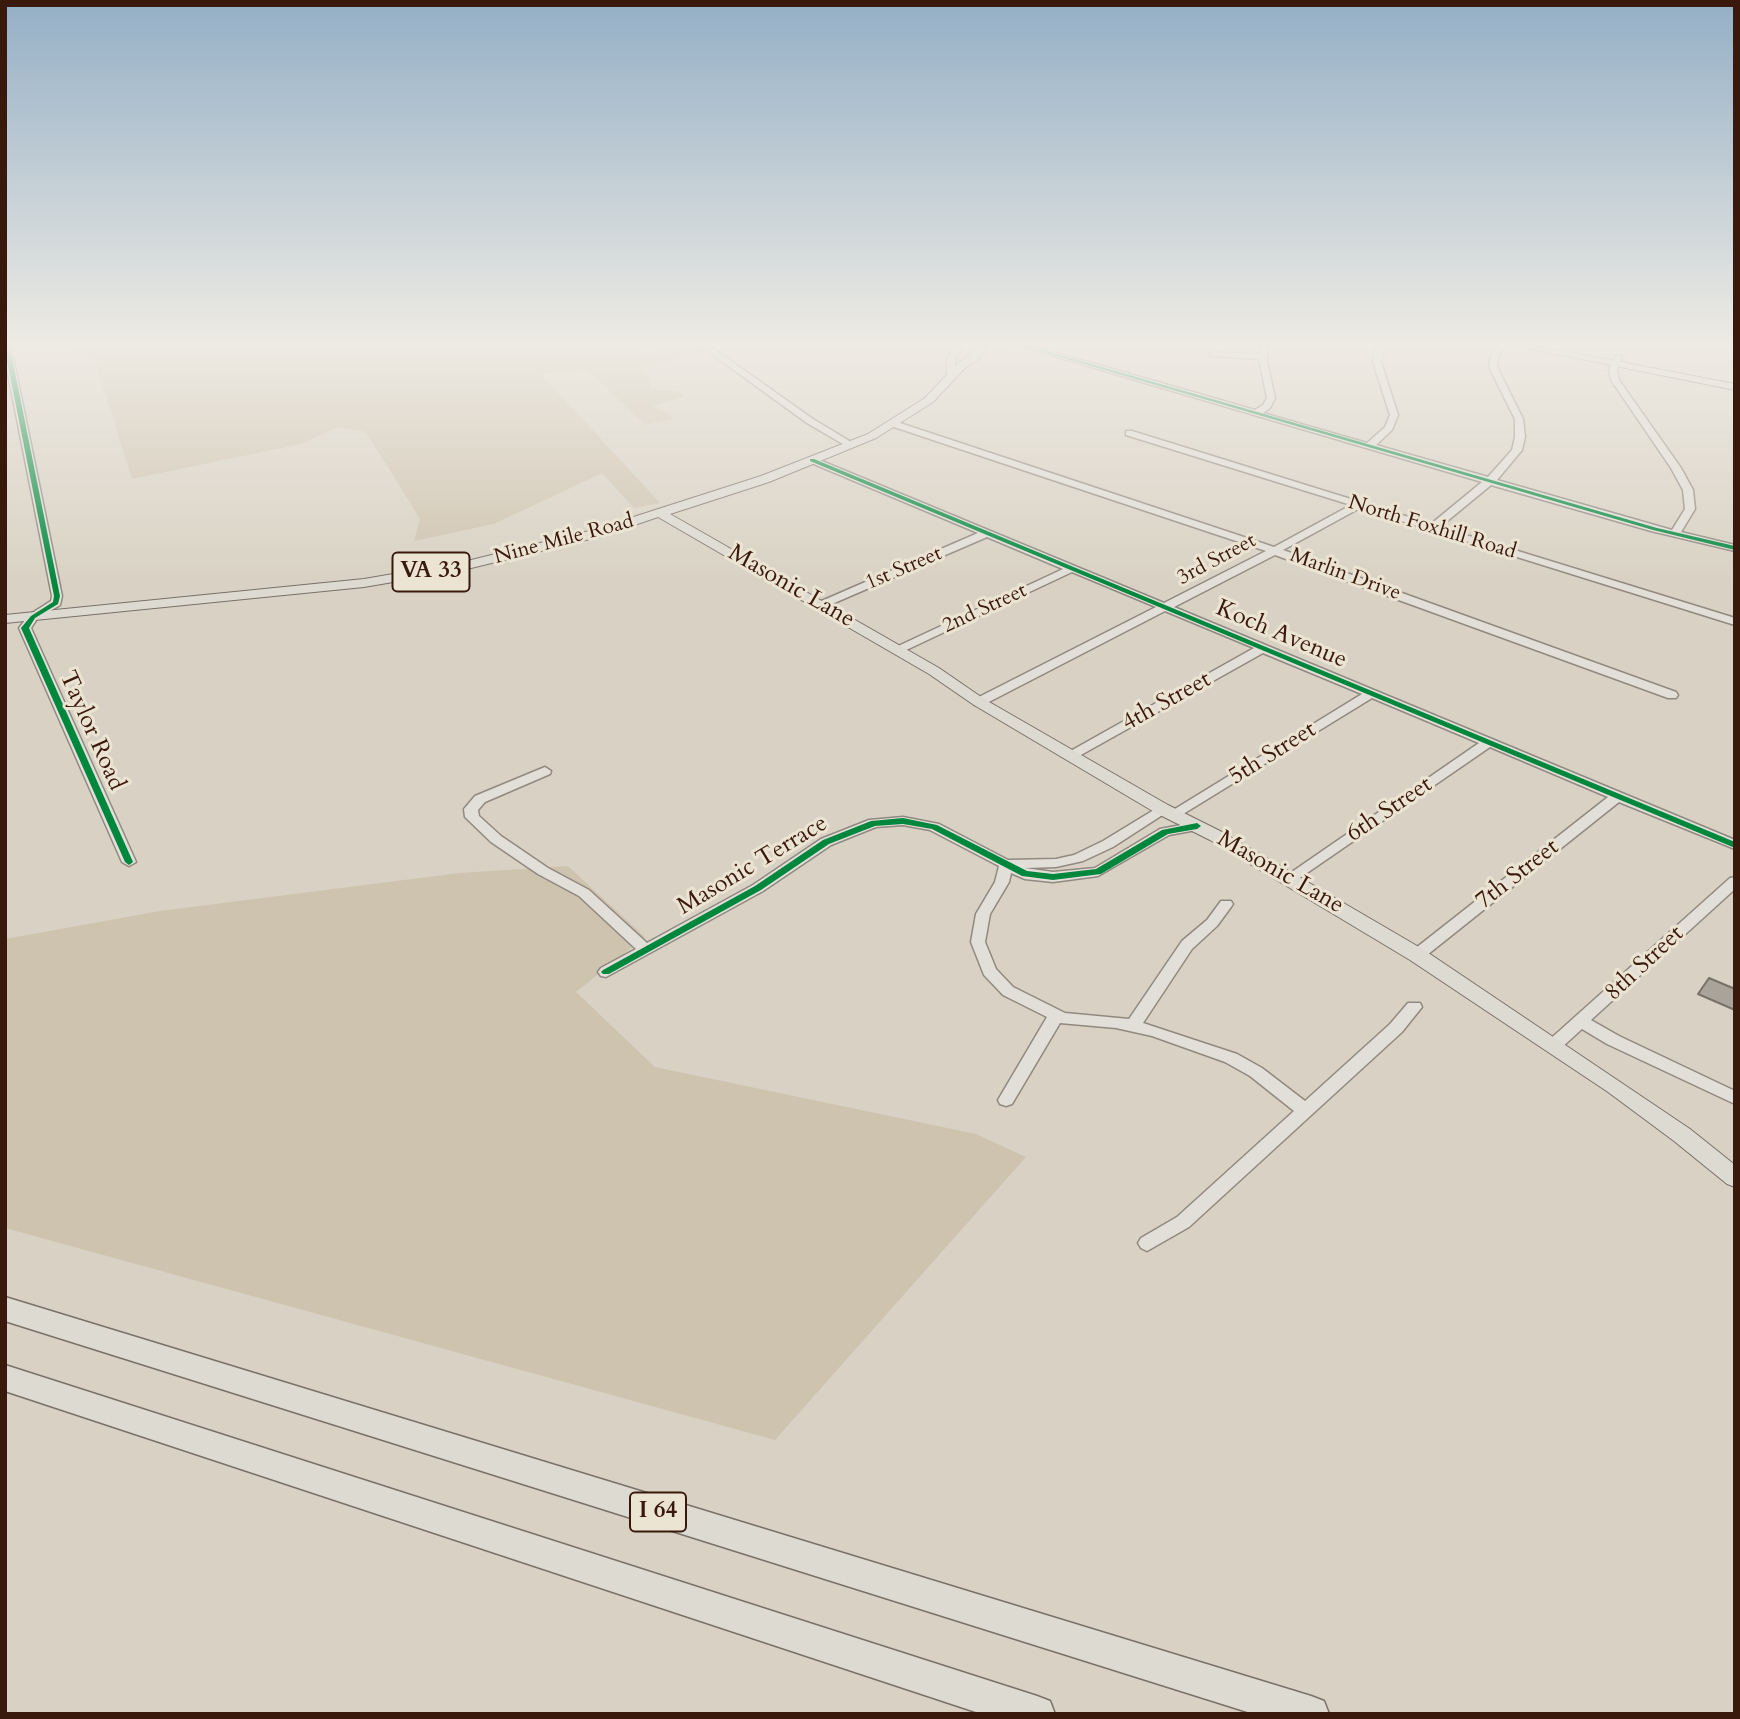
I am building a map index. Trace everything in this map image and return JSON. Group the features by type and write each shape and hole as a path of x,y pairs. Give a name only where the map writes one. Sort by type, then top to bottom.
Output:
{"highway":[{"name":"I 64","path":"5,1309 1311,1714"},
{"path":"5,1378 1037,1714"}],"main road":[{"name":"Nine Mile Road","path":"5,619 364,583 508,555 661,514 851,445 897,422"},
{"name":"Masonic Lane","path":"661,514 898,650 979,702 1168,812 1291,879 1417,955 1554,1045 1682,1135 1735,1178"}],"street":[{"path":"22,422 57,596 56,603 33,617"},
{"path":"812,422 851,445"},
{"path":"1286,422 1675,534 1735,548"},
{"path":"1369,446 1389,428 1391,422"},
{"path":"1432,528 1490,481 1514,456 1520,437 1519,422"},
{"path":"1644,422 1688,490 1690,509 1675,534"},
{"name":"Marlin Drive","path":"894,424 1275,550 1672,695"},
{"name":"North Foxhill Road","path":"1129,433 1735,622"},
{"name":"Koch Avenue","path":"812,460 1735,845"},
{"name":"3rd Street","path":"979,702 1325,525 1357,505"},
{"name":"1st Street","path":"821,605 987,533"},
{"name":"2nd Street","path":"898,650 1071,569"},
{"name":"Taylor Road","path":"33,617 25,628 129,862"},
{"name":"4th Street","path":"1072,755 1263,648"},
{"name":"5th Street","path":"1168,812 1372,693"},
{"name":"6th Street","path":"1291,879 1489,742"},
{"path":"545,771 480,799 471,809 472,817 496,839 542,871 584,893 646,950"},
{"name":"7th Street","path":"1417,955 1619,795"},
{"name":"Masonic Terrace","path":"1006,864 1056,863 1078,858 1168,812"},
{"name":"Masonic Terrace","path":"606,972 758,888 827,842 874,823 903,821 934,827 1032,876 1090,875 1106,869 1165,832 1197,826"},
{"path":"1006,864 1002,882 983,914 979,928 979,949 989,971 1008,992 1056,1016 1133,1026 1231,1058 1256,1072 1304,1110"},
{"name":"8th Street","path":"1554,1045 1582,1023 1735,881"},
{"path":"1133,1026 1187,945 1212,923 1226,904"},
{"path":"1147,1242 1183,1222 1396,1028 1414,1007"},
{"path":"1006,1100 1056,1016"},
{"path":"1582,1023 1735,1098"}],"shaded area":[{"path":"114,422 586,422 660,503 634,508 602,473 494,524 414,541 420,519 366,432 338,427 301,444 132,479"},
{"path":"568,866 645,937 576,992 655,1067 976,1134 1026,1157 775,1440 5,1228 5,939 160,911 459,873"}],"building":[{"path":"1709,978 1735,989 1735,1010 1698,994"}],"cycle path":[{"path":"22,422 57,596 56,603 33,617 25,628 129,862"},
{"path":"1287,422 1655,529 1735,548"},
{"path":"812,460 1735,845"},
{"path":"606,972 758,888 826,842 874,823 903,821 934,827 1025,874 1053,877 1098,872 1165,832 1197,826"}]}
